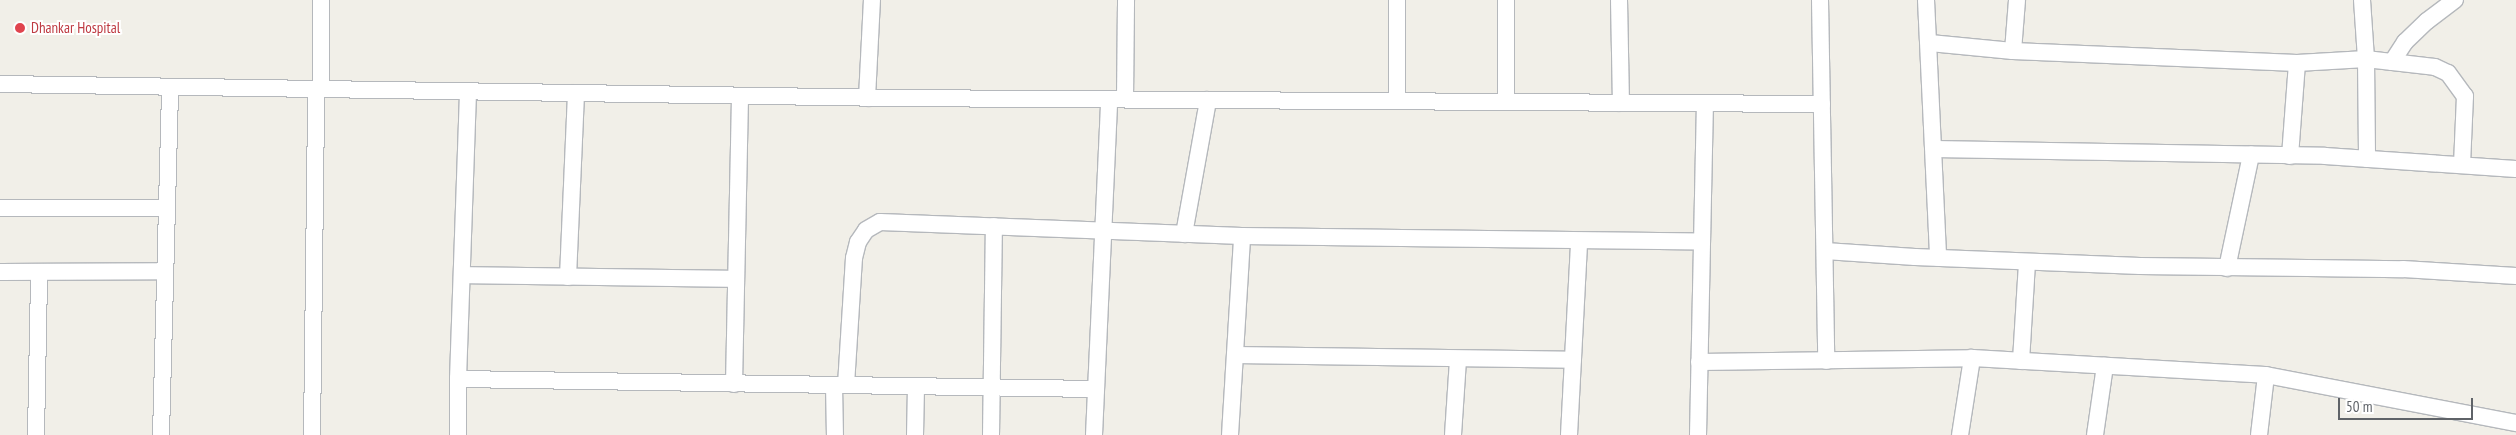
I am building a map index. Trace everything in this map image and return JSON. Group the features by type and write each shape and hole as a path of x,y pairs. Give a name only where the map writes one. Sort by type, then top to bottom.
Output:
{"street":[{"path":"312,435 321,0"},
{"path":"867,98 872,0"},
{"path":"1094,435 1103,229 1126,0"},
{"path":"1397,0 1397,101"},
{"path":"1506,0 1506,102"},
{"path":"1619,0 1621,103"},
{"path":"1820,0 1826,361"},
{"path":"1926,0 1930,42 1938,258"},
{"path":"2013,51 2017,0"},
{"path":"2362,0 2366,59 2366,159"},
{"path":"2392,62 2405,42 2426,21 2455,0"},
{"path":"1930,42 2013,51 2297,63 2366,59 2435,67 2448,73 2458,83 2466,96 2462,165"},
{"path":"2290,156 2297,63"},
{"path":"0,84 867,98 1822,104"},
{"path":"161,435 170,87"},
{"path":"458,435 458,379 468,92"},
{"path":"568,277 576,93"},
{"path":"734,384 740,96"},
{"path":"1184,234 1208,100"},
{"path":"1698,435 1705,103"},
{"path":"1934,149 2290,156 2516,169"},
{"path":"2227,268 2251,155"},
{"path":"0,208 167,208"},
{"path":"835,435 854,258 858,242 866,230 880,222 1103,229 1242,236 1701,242"},
{"path":"990,435 994,226"},
{"path":"1230,435 1242,236"},
{"path":"1569,435 1579,241"},
{"path":"1825,251 2027,262 2227,268 2403,269 2516,276"},
{"path":"2021,361 2027,262"},
{"path":"0,272 165,271"},
{"path":"36,435 39,272"},
{"path":"462,275 736,279"},
{"path":"1235,355 1573,360"},
{"path":"1699,362 1972,358 2266,376 2516,423"},
{"path":"1960,435 1972,358"},
{"path":"1453,435 1458,359"},
{"path":"2095,435 2105,366"},
{"path":"2258,435 2266,376"},
{"path":"458,379 1096,389"},
{"path":"915,435 916,386"}],"place":[{"name":"Dhankar Hospital","path":"20,28"}]}
